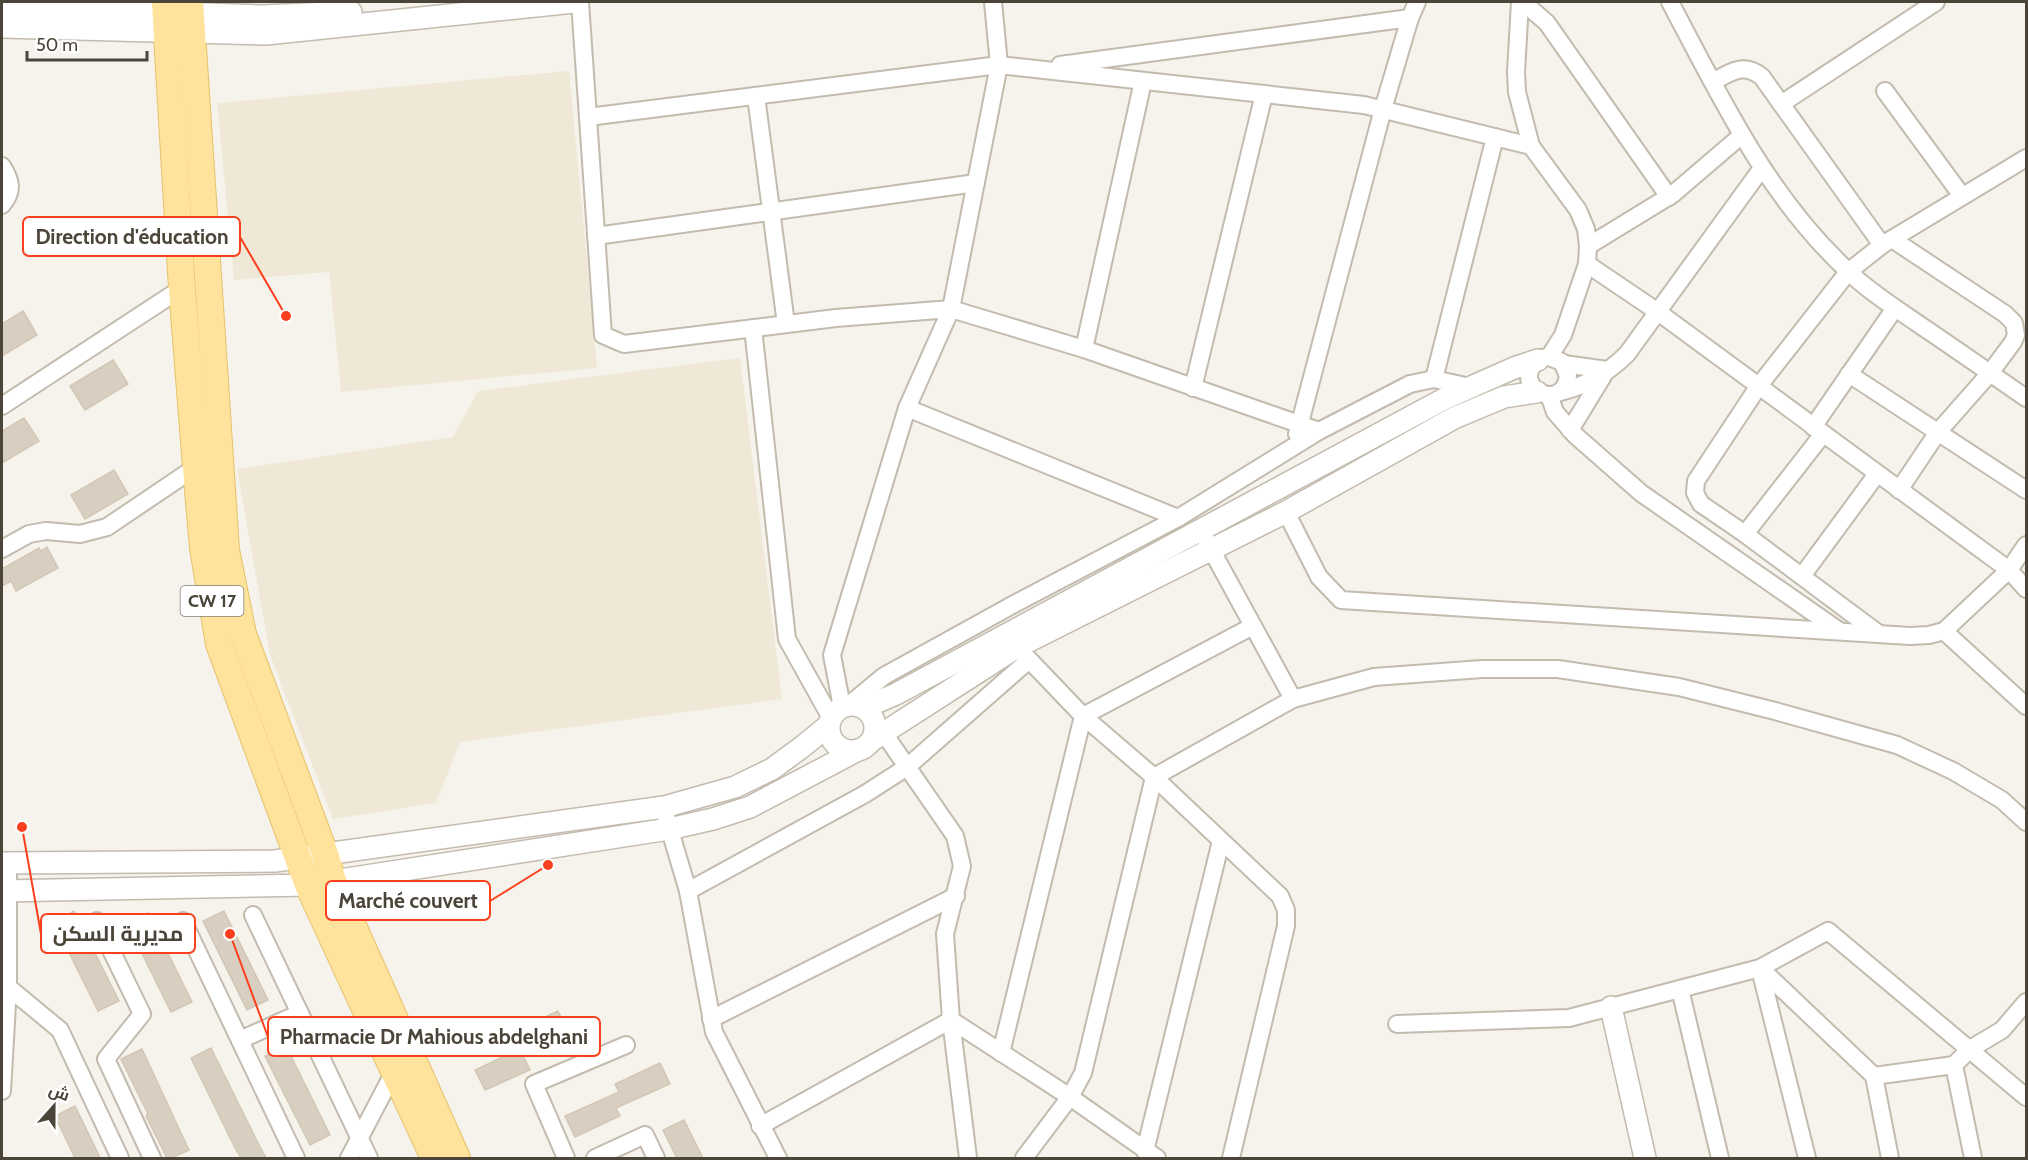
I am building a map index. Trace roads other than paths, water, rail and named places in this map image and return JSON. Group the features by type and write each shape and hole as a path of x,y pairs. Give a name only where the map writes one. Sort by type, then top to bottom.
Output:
{"main road":[{"name":"CW 17","path":"165,15 196,467 203,548 219,644 297,859 434,1158"},
{"name":"CW 17","path":"191,15 226,550 243,634 333,881 456,1158"}],"street":[{"path":"2,7 165,15 262,16 367,11 447,2"},
{"path":"191,15 266,34 574,2"},
{"path":"580,2 603,335 624,344 786,324 951,309 1084,349 1319,431"},
{"path":"843,712 832,655 908,408 951,309 999,65 993,2"},
{"path":"1291,448 1301,425 1383,110 1410,18 1417,2"},
{"path":"1522,2 1516,72 1517,92 1531,146 1578,210 1586,229 1588,246 1587,264 1553,361"},
{"path":"1522,2 1547,23 1669,197"},
{"path":"1670,2 1742,135 1795,216 1848,272 1895,308 2026,398"},
{"path":"1781,104 1936,2"},
{"path":"2,27 25,28 165,15"},
{"path":"1034,69 1410,18"},
{"path":"2,46 25,28"},
{"path":"588,117 999,65 1364,105 1531,146"},
{"path":"1713,82 1735,70 1749,69 1762,77 1887,242 2005,314 2014,323 2016,336 2013,342 1990,373 1938,432 1899,490"},
{"path":"1084,349 1143,81"},
{"path":"1885,91 1962,196"},
{"path":"1193,388 1264,94"},
{"path":"756,96 786,324"},
{"path":"1588,246 1669,197 1742,135"},
{"path":"1434,379 1495,137"},
{"path":"1878,634 1745,534 1701,504 1694,487 1699,475 1758,387 1848,272 1887,242 2026,158"},
{"path":"2,166 11,185 7,199 2,205"},
{"path":"871,741 843,749 837,746 829,733 843,712 1019,646 1286,512 1471,409 1504,397 1549,393 1585,384 1607,370 1627,354 1762,168"},
{"path":"596,236 976,183"},
{"path":"1587,264 1658,312 2008,570 2026,588"},
{"path":"2,406 182,288"},
{"path":"1745,534 1818,431 1849,374 1895,308"},
{"path":"753,328 787,639 843,712"},
{"path":"1553,361 1567,370 1567,382 1549,393 1533,388 1529,376 1533,364 1553,361 1607,370"},
{"path":"5,891 308,885 669,829 713,819 750,807 871,741 1200,529 1444,399 1470,387 1553,361"},
{"path":"1570,430 1607,370"},
{"path":"1849,374 2026,490"},
{"path":"2,1091 8,987 5,863 297,859 664,807 735,787 772,769 802,747 884,676 1016,603 1178,518 1319,431 1410,384 1426,379 1470,387"},
{"path":"1549,393 1555,412 1570,430 1614,471 1650,500 1838,630"},
{"path":"908,408 1178,518"},
{"path":"2,549 29,534 46,531 80,534 107,527 196,467"},
{"path":"1802,576 1877,474"},
{"path":"1286,512 1319,577 1341,600 1910,636 1929,635 1944,630 2008,570 2026,545"},
{"path":"1200,529 1293,699"},
{"path":"1001,1053 1083,716 1253,626"},
{"path":"1944,630 2026,706"},
{"path":"1019,646 1083,716 1154,777 1280,896 1286,910 1286,926 1231,1158"},
{"path":"688,891 865,794 907,767 1019,646"},
{"path":"1024,1158 1070,1097 1083,1073 1154,777 1293,699 1374,677 1482,669 1558,669 1679,687 1897,745 1953,771 2001,801 2026,822"},
{"path":"843,712 870,713 875,727 871,741"},
{"path":"871,741 907,767 955,836 962,866 945,934 951,1020 968,1158"},
{"path":"664,807 688,891 714,1032 778,1158"},
{"path":"951,1020 1070,1097 1151,1155 1221,841"},
{"path":"711,1019 956,896"},
{"path":"253,915 369,1158"},
{"path":"97,921 142,1014 106,1059 152,1158"},
{"path":"183,921 296,1158"},
{"path":"1397,1024 1569,1018 1760,968 1828,931 2026,1097"},
{"path":"1760,968 1874,1076 1890,1158"},
{"path":"1760,968 1807,1158"},
{"path":"8,987 60,1030 120,1158"},
{"path":"1680,989 1720,1158"},
{"path":"1874,1076 1954,1065 1970,1049 2002,1030 2026,1002"},
{"path":"1611,1007 1644,1158"},
{"path":"240,1040 300,1013"},
{"path":"760,1125 951,1020"},
{"path":"566,1158 534,1084 626,1045"},
{"path":"1954,1065 1973,1158"},
{"path":"349,1158 394,1072"},
{"path":"595,1158 645,1136 656,1158"}],"place":[{"name":"Direction d'éducation","path":"286,316"},
{"name":"مديرية السكن","path":"22,827"},
{"name":"Marché couvert","path":"548,865"},
{"name":"Pharmacie Dr Mahious abdelghani","path":"230,934"}]}
